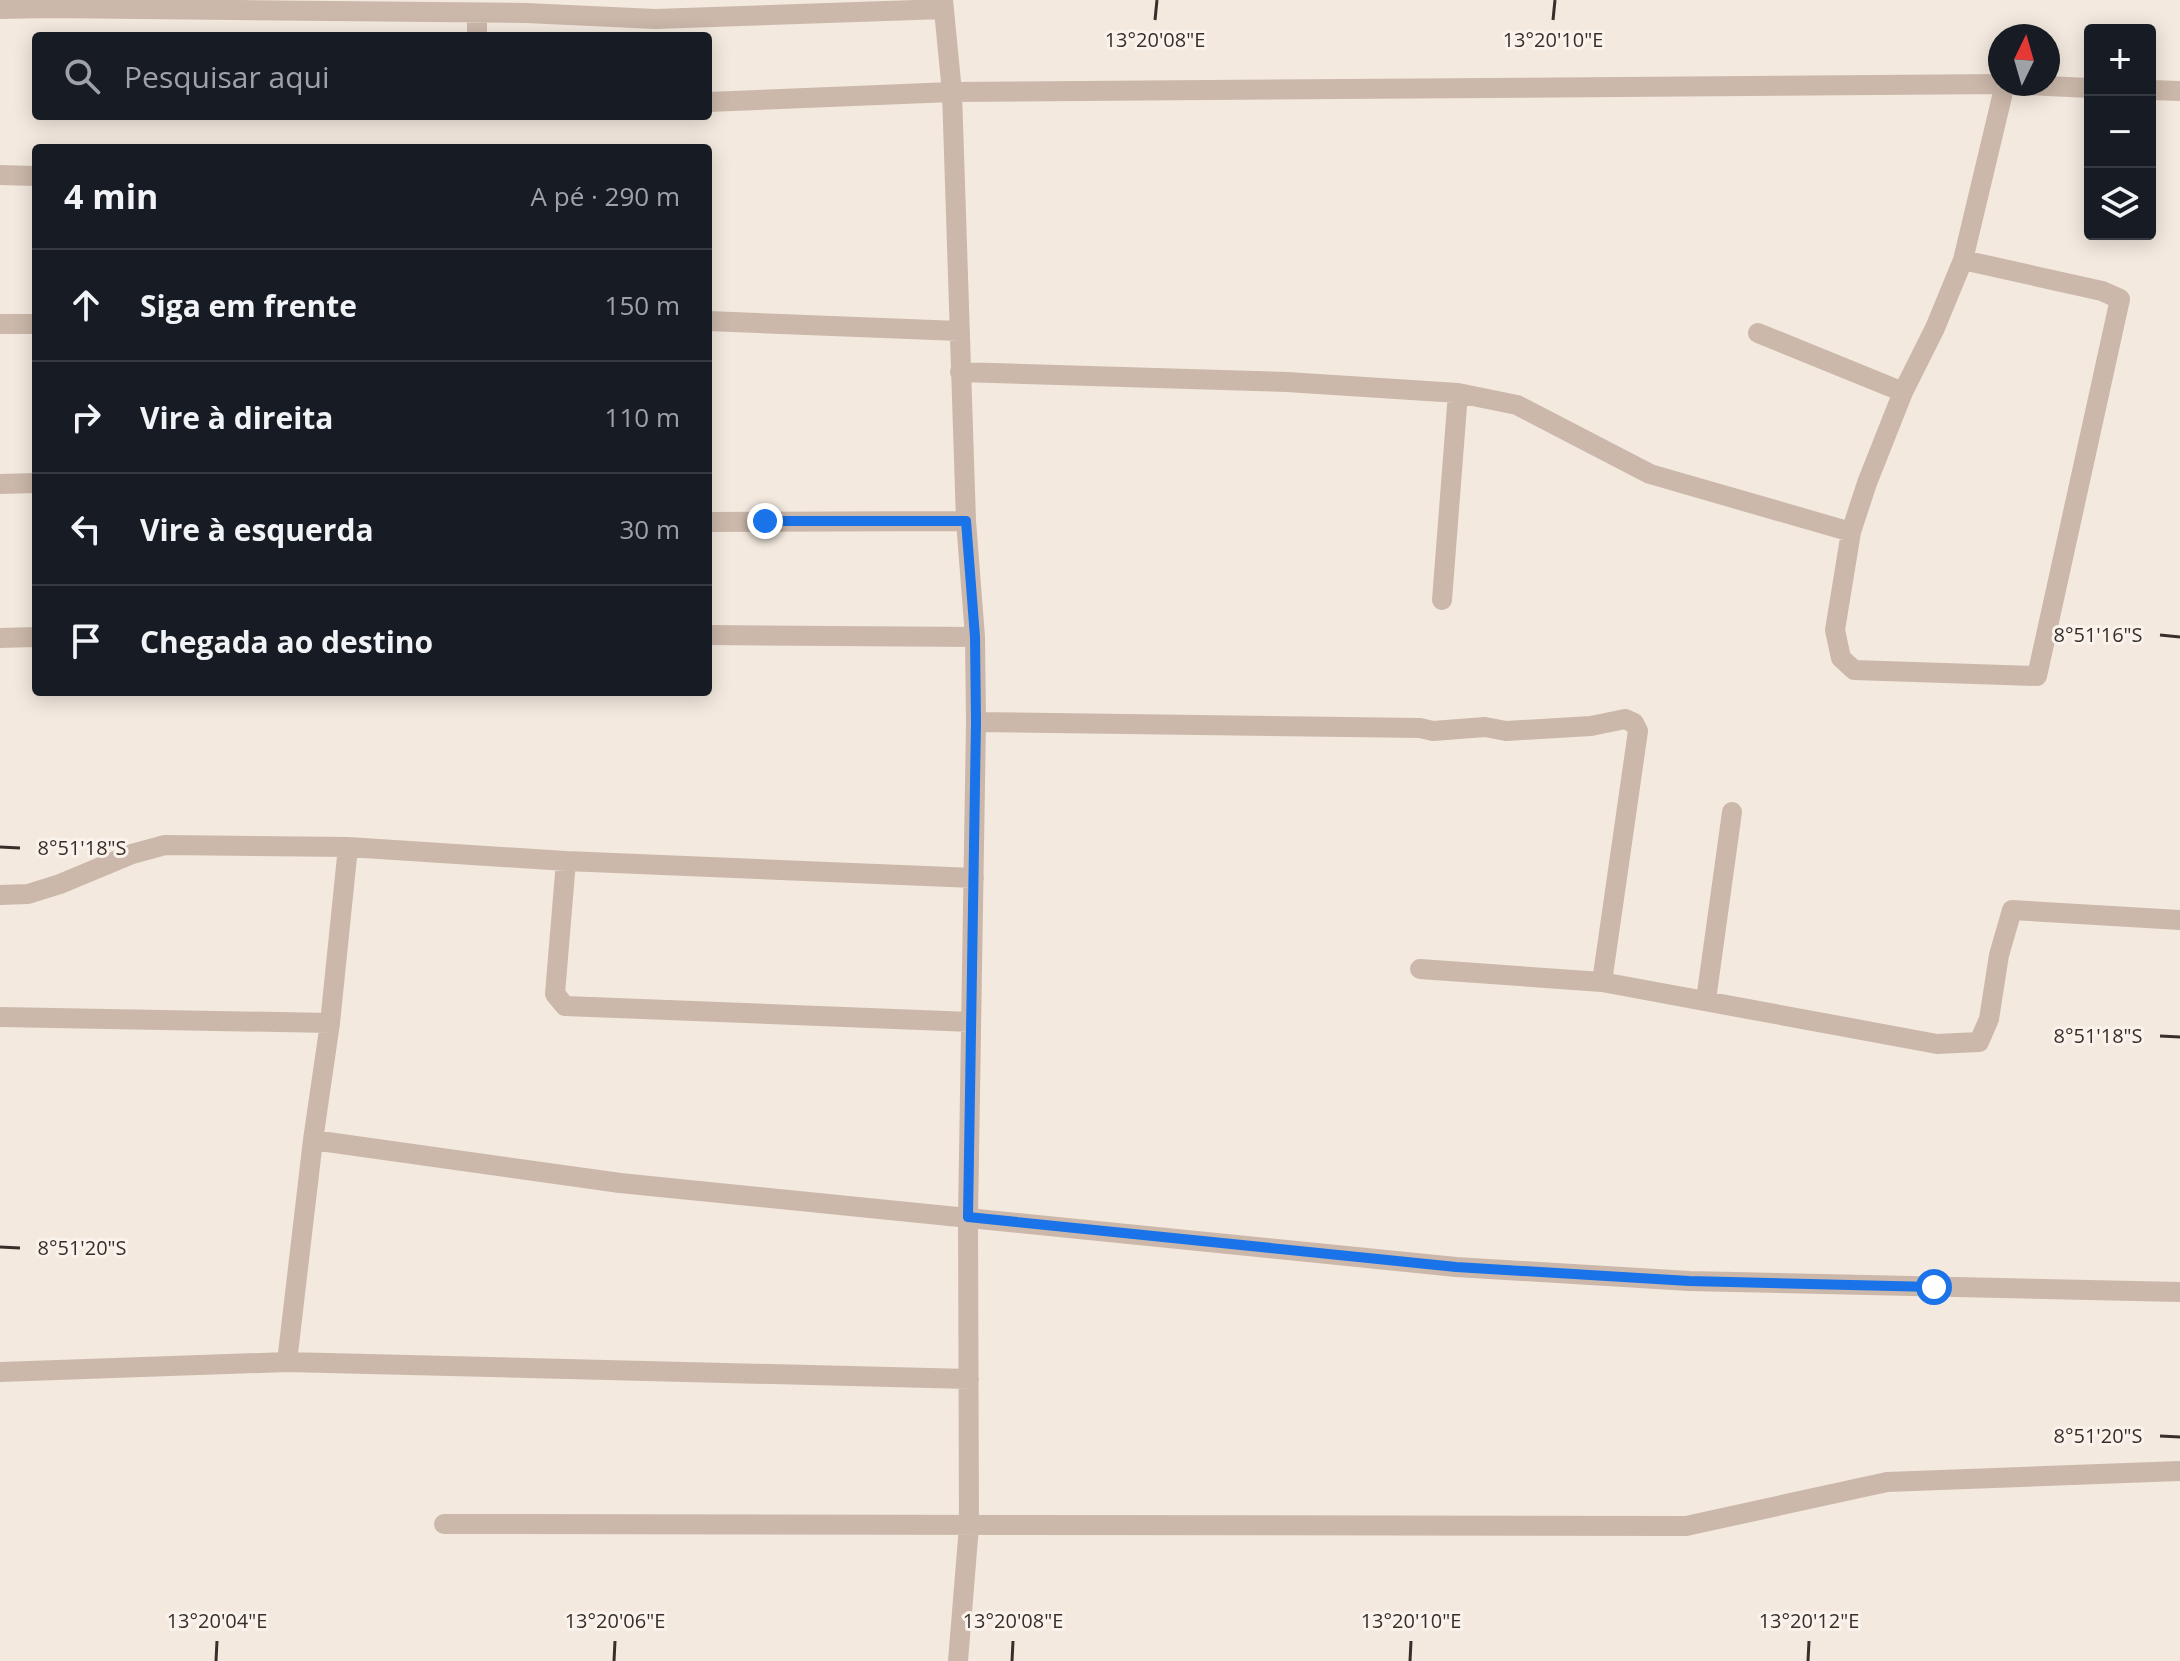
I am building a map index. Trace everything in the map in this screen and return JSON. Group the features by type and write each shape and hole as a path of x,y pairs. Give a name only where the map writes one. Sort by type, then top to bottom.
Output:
{"street":[{"path":"0,9 526,13 655,19 944,4 952,92 960,372 966,521 975,637 976,722 968,1217 969,1526 958,1661"},
{"path":"477,14 477,32"},
{"path":"712,102 952,92 1988,84"},
{"path":"2060,87 2084,88"},
{"path":"2156,90 2180,91"},
{"path":"1963,260 2102,291 2120,299 2037,676 1854,670 1841,658 1835,630 1851,532 1903,392 1935,328 1963,260 2002,96"},
{"path":"0,175 32,176"},
{"path":"712,321 959,331"},
{"path":"0,324 32,324"},
{"path":"1758,333 1903,392"},
{"path":"960,372 1287,382 1458,393 1517,405 1650,474 1851,532"},
{"path":"1442,600 1458,393"},
{"path":"0,484 32,483"},
{"path":"712,522 966,521"},
{"path":"712,635 975,637"},
{"path":"0,638 32,637"},
{"path":"976,722 1420,728 1433,731 1485,727 1506,731 1591,726 1625,719 1634,723 1638,731 1602,982"},
{"path":"1706,1000 1732,812"},
{"path":"0,895 28,894 132,854 165,845 348,847 566,861 974,878"},
{"path":"287,1362 330,1023 348,847"},
{"path":"566,861 555,994 565,1006 971,1022"},
{"path":"1420,969 1602,982 1937,1044 1979,1042 1989,1019 1999,955 2012,910 2180,920"},
{"path":"0,1017 330,1023"},
{"path":"313,1140 620,1183 1487,1269 1689,1281 2180,1292"},
{"path":"0,1372 287,1362 969,1379"},
{"path":"444,1524 1686,1526 1887,1482 2180,1471"}],"route":[{"path":"765,521 966,521 975,637 976,722 968,1217 1456,1267 1689,1281 1934,1287"}]}
